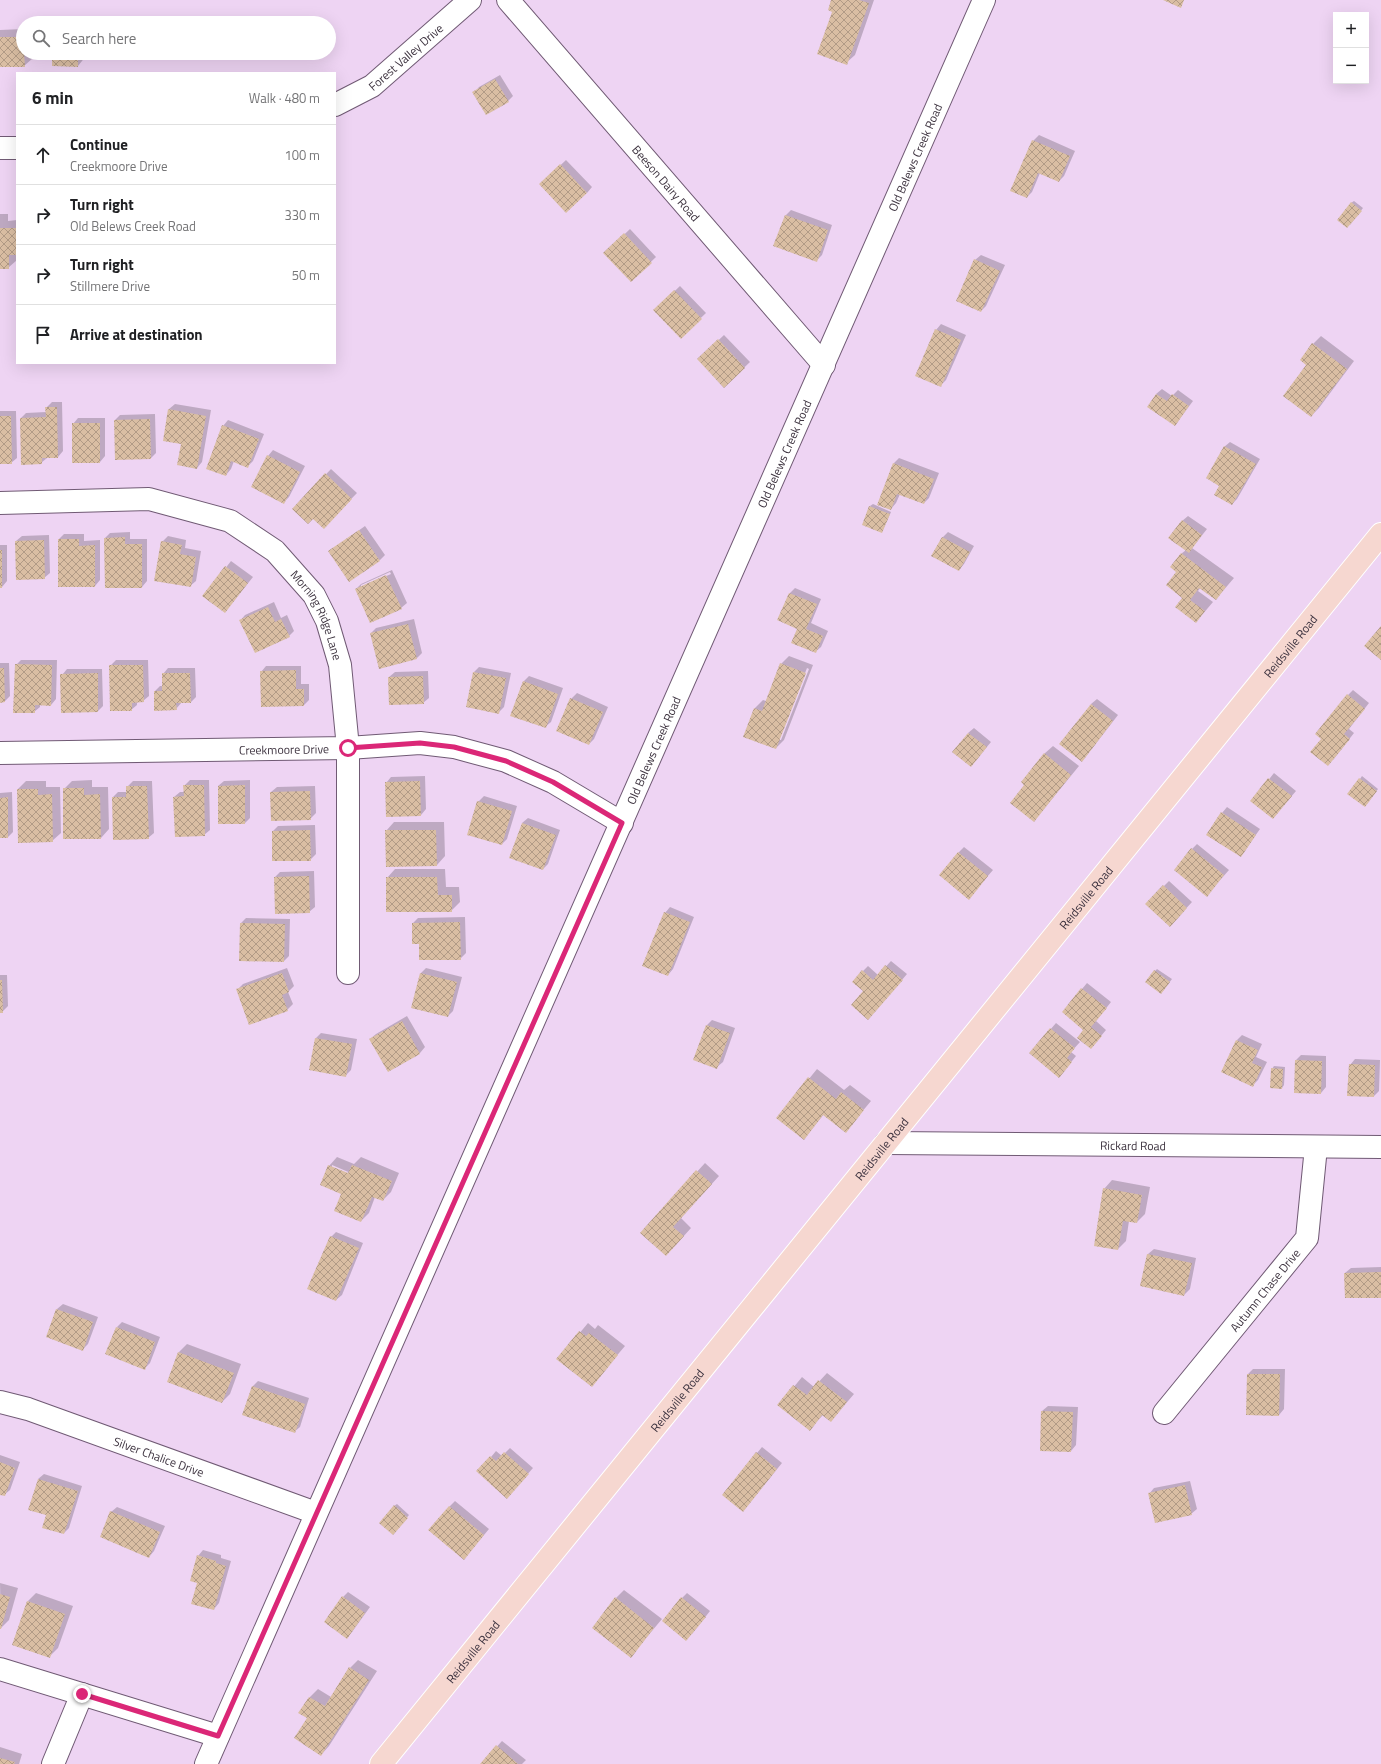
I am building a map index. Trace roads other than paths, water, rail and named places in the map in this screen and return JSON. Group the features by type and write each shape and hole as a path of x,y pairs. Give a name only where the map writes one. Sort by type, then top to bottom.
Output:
{"highway":[{"name":"Reidsville Road","path":"381,1764 1381,534"}],"street":[{"name":"Forest Valley Drive","path":"336,104 372,86 470,0"},
{"name":"Beeson Dairy Road","path":"508,0 824,365"},
{"name":"Old Belews Creek Road","path":"206,1764 984,0"},
{"path":"0,148 16,148"},
{"name":"Morning Ridge Lane","path":"0,503 149,499 230,521 275,550 314,595 328,621 340,665 348,748 348,973"},
{"name":"Creekmoore Drive","path":"0,753 348,748 420,743 454,747 506,761 553,782 622,823"},
{"name":"Rickard Road","path":"886,1143 1316,1146 1381,1148"},
{"name":"Autumn Chase Drive","path":"1164,1413 1307,1238 1316,1146"},
{"name":"Silver Chalice Drive","path":"0,1402 28,1409 316,1513"},
{"path":"0,1669 218,1736"},
{"path":"53,1764 82,1694"}]}
